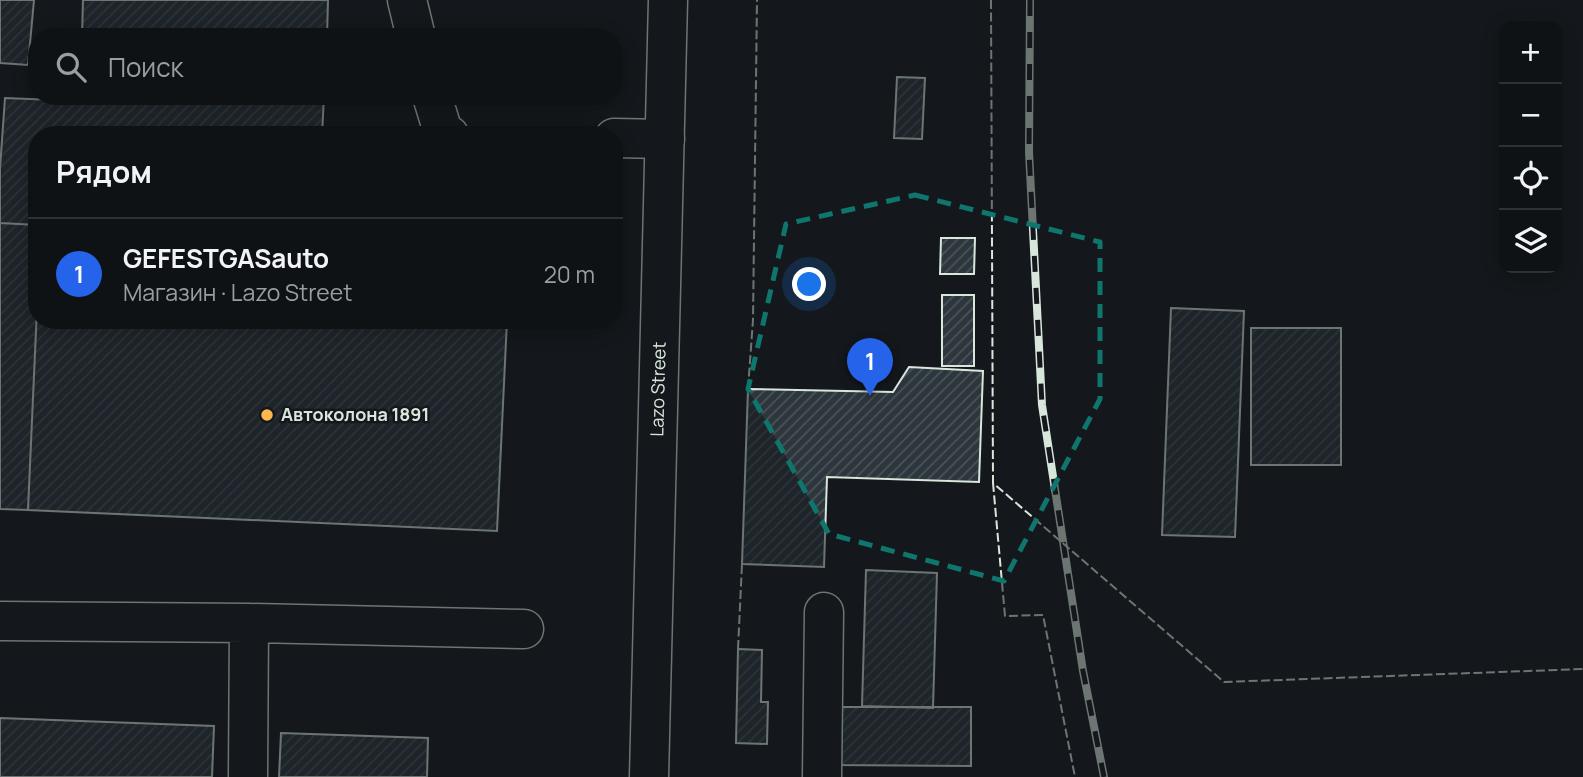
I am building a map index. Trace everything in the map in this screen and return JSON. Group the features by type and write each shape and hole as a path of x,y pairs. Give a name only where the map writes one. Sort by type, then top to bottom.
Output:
{"main road":[{"path":"407,0 414,28"},
{"name":"Lazo Street","path":"649,777 668,0"},
{"path":"435,105 441,126"},
{"path":"623,138 665,139"},
{"path":"822,777 824,612"},
{"path":"0,621 249,622 524,629"},
{"path":"248,777 249,622"}],"highlighted area":[{"path":"915,195 1100,242 1100,399 1004,581 829,534 748,389 786,224"}],"building":[{"path":"0,0 34,0 31,28 28,28 28,65 0,63"},
{"path":"83,0 328,0 327,28 82,28"},
{"path":"897,77 925,78 922,139 894,138"},
{"path":"5,98 28,99 28,105 324,105 322,126 28,126 28,225 0,223 0,168"},
{"path":"0,223 28,225 28,329 36,329 28,510 0,509"},
{"path":"941,238 975,238 974,274 940,274"},
{"path":"942,295 974,295 974,366 942,366"},
{"path":"1171,308 1244,311 1235,537 1162,535"},
{"path":"1251,328 1341,328 1341,465 1251,465"},
{"name":"Автоколона 1891","path":"36,329 507,329 497,531 28,510"},
{"path":"909,367 983,371 979,482 827,477 824,567 742,564 748,389 893,392"},
{"path":"866,570 937,573 933,708 862,706"},
{"path":"738,649 762,650 761,702 768,702 767,744 736,743"},
{"path":"834,707 971,707 971,766 834,765"},
{"path":"0,718 214,726 212,777 0,777"},
{"path":"281,733 428,738 427,777 279,777"}],"railway":[{"path":"1030,0 1029,152 1042,405 1083,671 1104,777"}],"fence":[{"path":"748,389 753,320 757,0"},
{"path":"991,0 993,483 1224,682 1583,669"},
{"path":"993,483 1005,616 1043,615 1075,777"},
{"path":"738,649 742,564"}],"place":[{"name":"GEFESTGASauto","path":"870,396"},
{"name":"Автоколона 1891","path":"267,415"}]}
